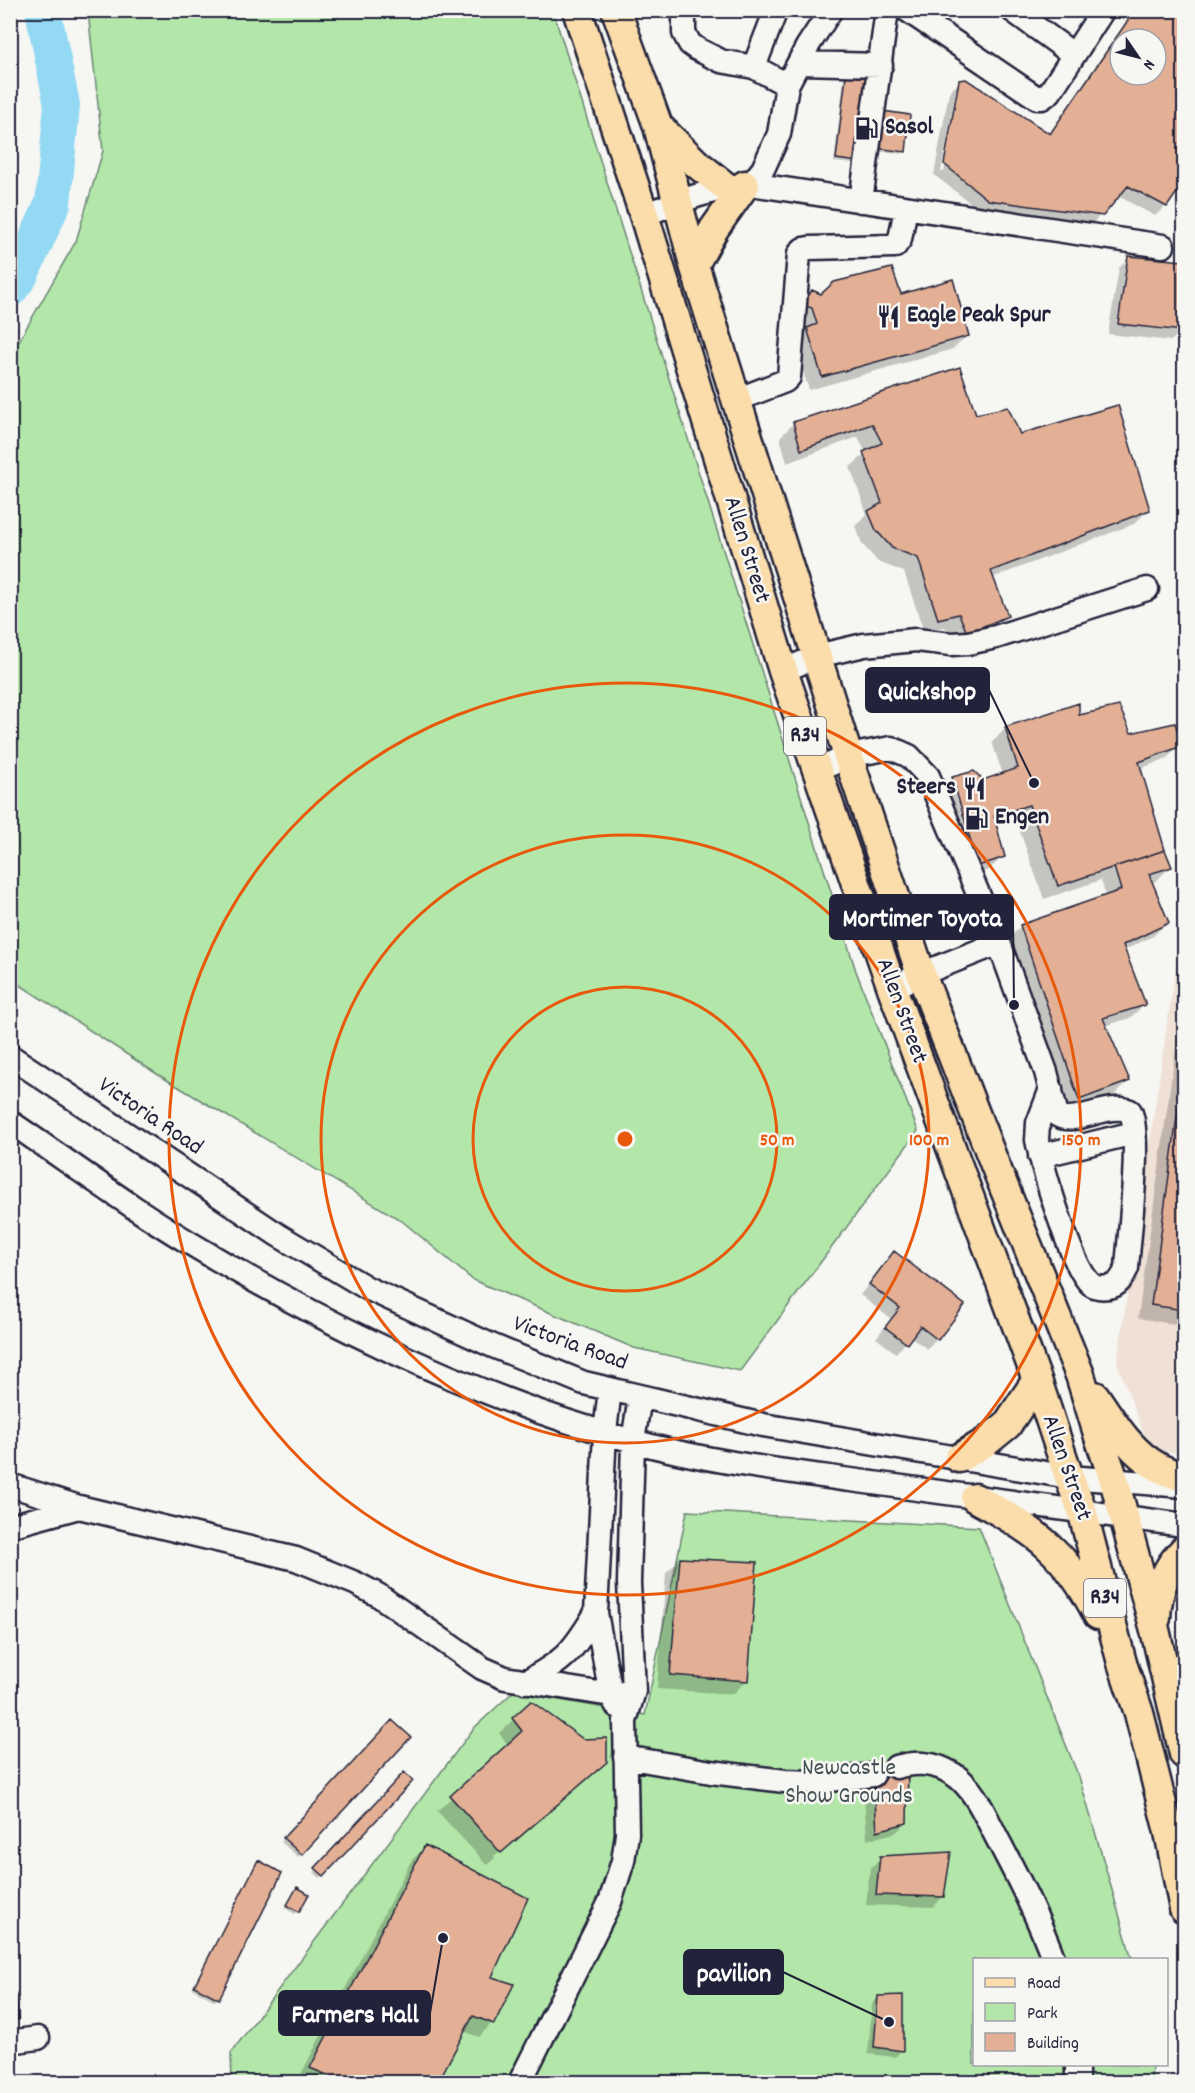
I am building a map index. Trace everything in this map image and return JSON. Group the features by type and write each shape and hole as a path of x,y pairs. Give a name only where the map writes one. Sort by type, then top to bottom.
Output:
{"main road":[{"name":"Allen Street","path":"577,10 644,215 783,671 892,988 1037,1380 1082,1510 1122,1662 1139,1713 1169,1832 1185,1909"},
{"name":"Allen Street","path":"616,10 658,126 694,265 848,756 921,974 1080,1375 1125,1517 1185,1754"},
{"path":"658,126 697,164 741,185 694,265"},
{"path":"732,504 765,493"},
{"path":"1080,1375 1118,1430 1139,1454 1158,1467 1185,1478"},
{"path":"959,1458 986,1442 1007,1425 1037,1380"},
{"path":"975,1498 1039,1536 1061,1557 1085,1589 1122,1662"},
{"path":"1155,1630 1159,1590 1173,1562 1185,1550"}],"street":[{"path":"684,10 684,33 690,44 721,61 754,67 787,85"},
{"path":"754,67 776,10"},
{"path":"644,215 677,202 741,185 763,169 779,134 787,85 807,47 831,10"},
{"path":"861,201 887,10"},
{"path":"907,10 1037,98 1042,98 1050,92 1103,10"},
{"path":"1012,10 1074,55"},
{"path":"799,63 880,65"},
{"path":"741,185 1163,246"},
{"path":"736,400 785,381 789,377 799,254 803,249 895,246 900,239 906,208"},
{"path":"783,671 817,656 884,642 916,640 951,644 968,643 1147,589"},
{"path":"817,771 848,756 891,748 909,756 922,768 928,776 999,943 1051,1089 1057,1114 1067,1119 1116,1108 1124,1109 1134,1117 1135,1152 1126,1268 1122,1278 1114,1287 1093,1286 1074,1256 1069,1247 1040,1156 1037,1140 1038,1123 1051,1089"},
{"path":"892,988 999,943"},
{"name":"Victoria Road","path":"10,1056 278,1235 367,1288 493,1346 584,1383 763,1425 1069,1477 1185,1486"},
{"path":"10,1122 204,1252 302,1306 445,1375 532,1409 633,1441 699,1457 975,1498 1185,1525"},
{"path":"1040,1156 1134,1133"},
{"path":"610,1389 605,1432 596,1613 611,1695 625,1720"},
{"path":"520,2082 610,1902 623,1862 627,1833 625,1720 634,1691 629,1583 633,1441 640,1397"},
{"path":"10,1485 79,1508 296,1559 378,1595 482,1668 505,1678 611,1695 634,1691"},
{"path":"10,1526 79,1508"},
{"path":"525,1682 564,1658 577,1645 596,1613"},
{"path":"625,1757 711,1772 785,1781 812,1782 873,1775"},
{"path":"896,1767 930,1763 954,1774 967,1787 982,1810 1028,1897 1054,1958"},
{"path":"10,2042 38,2038"},
{"path":"1077,2066 1077,2082"}],"shaded area":[{"path":"1184,911 1184,1454 1150,1450 1117,1363"}],"green space":[{"path":"88,11 553,11 856,971 918,1131 740,1371 634,1348 473,1280 402,1221 157,1074 11,979 11,355 76,241 103,151"},
{"name":"Newcastle Show Grounds","path":"687,1511 979,1527 1080,1780 1132,1958 973,1958 973,2066 1152,2066 1151,2082 232,2082 231,2053 474,1728 513,1692 645,1715"}],"building":[{"path":"1135,10 1184,10 1184,182 1167,207 1128,186 1103,216 988,200 944,164 959,80 966,79 1050,134 1108,49 1108,87 1168,87 1168,27 1123,27"},
{"path":"847,67 874,70 869,109 910,115 906,152 861,146 859,162 836,159"},
{"path":"1128,256 1184,261 1183,331 1118,324"},
{"name":"Eagle Peak Spur","path":"892,268 901,294 953,279 969,336 822,377 807,328 817,324 812,308 803,305 812,290 821,294 834,282"},
{"path":"960,367 976,414 1008,407 1020,434 1118,405 1150,510 991,571 1008,616 967,633 959,614 938,619 918,558 892,548 876,530 868,511 882,503 863,452 882,443 872,424 801,450 793,422"},
{"path":"1079,703 1079,715 1119,706 1131,733 1175,723 1182,746 1139,762 1165,850 1058,886 1029,805 994,816 1005,857 978,866 952,777 974,771 983,780 1018,768 1005,727"},
{"path":"1165,850 1172,867 1149,874 1169,923 1123,945 1146,1005 1103,1018 1130,1081 1079,1100 1020,925 1121,890 1114,867"},
{"path":"1184,1067 1184,1310 1151,1305"},
{"path":"894,1251 965,1305 938,1340 920,1326 907,1344 885,1327 900,1308 869,1284"},
{"path":"680,1558 757,1562 748,1681 670,1675"},
{"path":"531,1701 583,1739 607,1738 607,1762 501,1853 450,1796 522,1731 512,1718"},
{"path":"392,1720 411,1737 302,1855 283,1838"},
{"path":"908,1766 907,1823 877,1831 873,1770"},
{"path":"404,1772 413,1781 324,1876 315,1868"},
{"path":"425,1845 528,1898 492,1977 514,1984 494,2024 473,2016 438,2082 344,2082 310,2068"},
{"path":"951,1852 944,1897 876,1895 880,1856"},
{"path":"258,1860 282,1873 219,1999 194,1986"},
{"path":"297,1887 309,1894 299,1912 287,1905"},
{"path":"16,1994 18,2020 10,2021 10,1995"},
{"path":"903,1995 903,2051 874,2047 878,1996"}],"waterway":[{"path":"10,289 20,276 53,203 62,105 43,10"}],"place":[{"name":"Sasol","path":"867,128"},
{"name":"Eagle Peak Spur","path":"889,316"},
{"name":"Quickshop","path":"1034,783"},
{"name":"Steers","path":"974,788"},
{"name":"Engen","path":"977,818"},
{"name":"Mortimer Toyota","path":"1014,1005"},
{"name":"Farmers Hall","path":"443,1938"},
{"name":"pavilion","path":"889,2022"}]}
